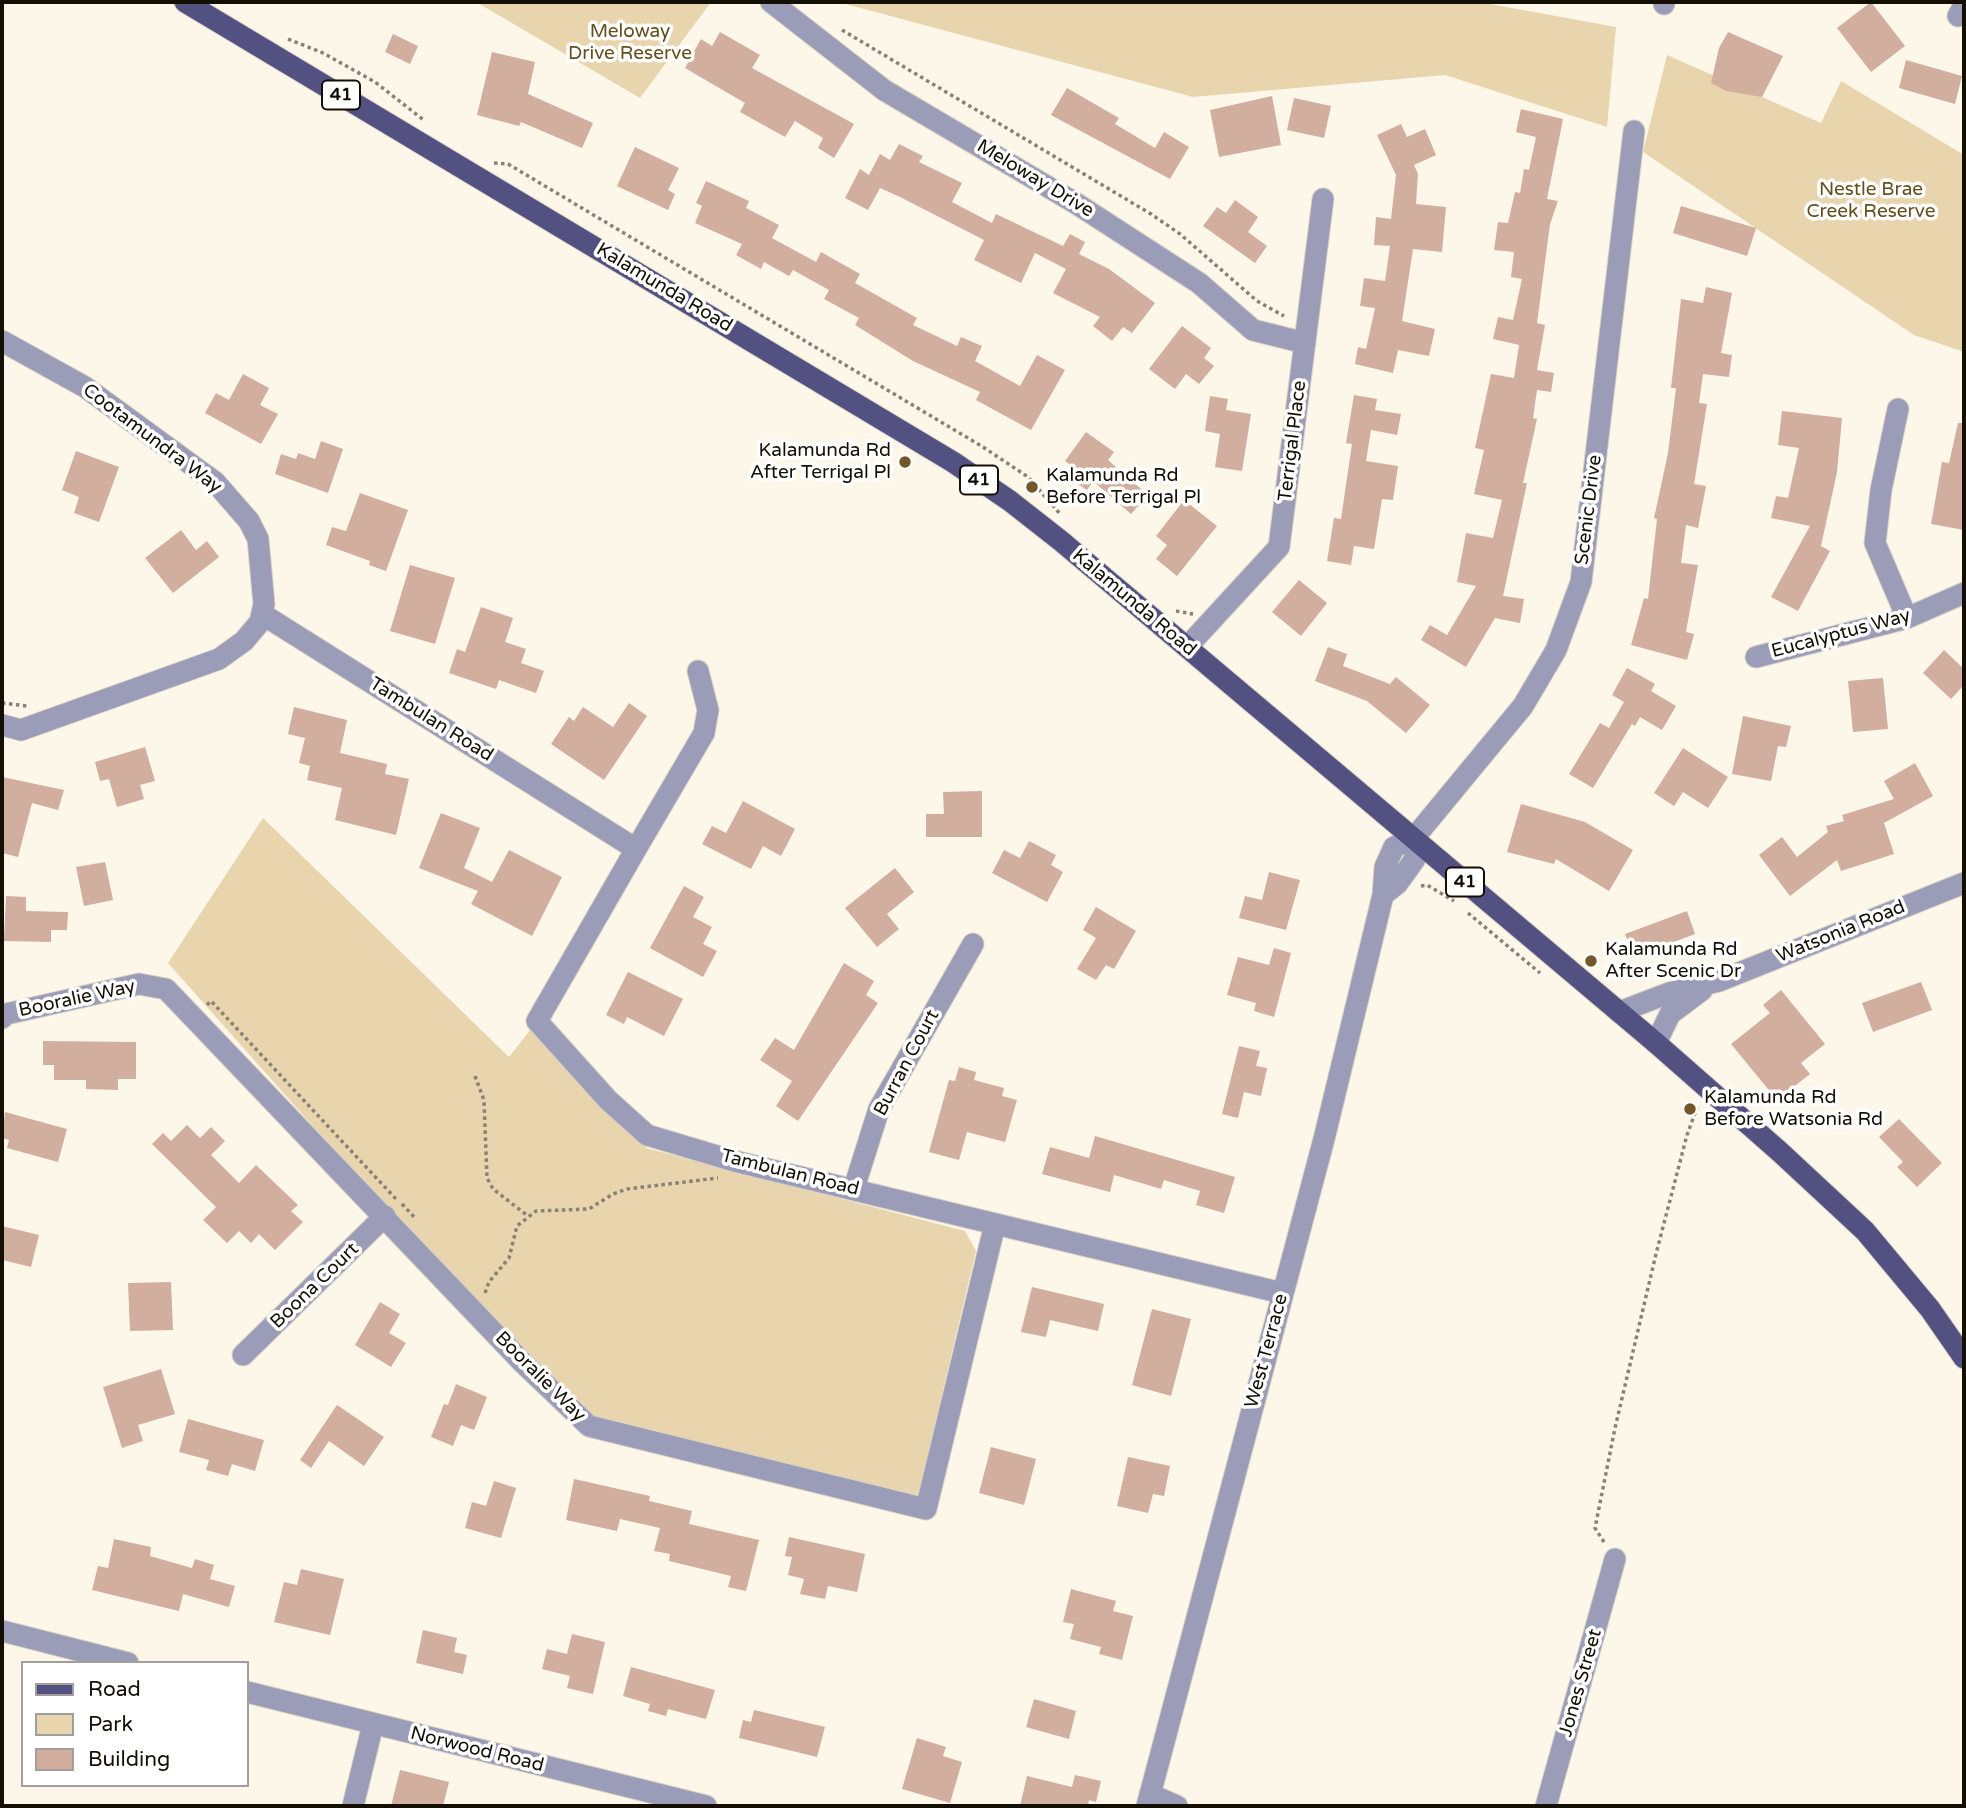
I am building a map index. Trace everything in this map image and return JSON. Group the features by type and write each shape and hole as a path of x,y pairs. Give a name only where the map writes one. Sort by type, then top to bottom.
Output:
{"main road":[{"name":"Kalamunda Road","path":"185,2 953,461 1061,541 1656,1043 1865,1231 1930,1309 1964,1358"}],"street":[{"name":"Meloway Drive","path":"771,2 884,90 1077,204 1199,283 1253,330 1306,336"},
{"name":"Scenic Drive","path":"1414,838 1536,685 1565,629 1581,582 1634,131"},
{"name":"Terrigal Place","path":"1187,647 1279,547 1323,199"},
{"name":"Cootamundra Way","path":"2,341 85,387 215,482 249,520 258,540 264,577 262,614"},
{"path":"1898,409 1881,490 1875,543 1907,618"},
{"name":"Eucalyptus Way","path":"1756,657 1907,618 1964,593"},
{"path":"2,725 21,730 219,659 244,641 260,622 262,614"},
{"name":"Tambulan Road","path":"262,614 636,849"},
{"name":"Tambulan Road","path":"698,671 708,710 704,733 537,1021 608,1100 647,1135 734,1161 1282,1293"},
{"name":"West Terrace","path":"1148,1800 1324,1139 1383,895 1397,884 1415,859 1414,838"},
{"name":"Watsonia Road","path":"1656,1043 1670,1014 1688,998 1719,981 1964,883"},
{"name":"Burran Court","path":"854,1188 879,1110 973,944"},
{"name":"Watsonia Road","path":"1619,1012 1669,993 1719,981"},
{"name":"Booralie Way","path":"2,1018 6,1014 139,984 166,989 386,1216 523,1363 589,1426 926,1508 995,1224"},
{"name":"Boona Court","path":"243,1355 386,1216"},
{"name":"Jones Street","path":"1546,1806 1615,1559"},
{"path":"2,1631 120,1661"},
{"name":"Norwood Road","path":"248,1692 706,1806"},
{"path":"353,1806 373,1724"},
{"path":"1148,1800 1177,1806"}],"path":[{"path":"838,27 1151,214 1180,234 1257,301 1306,336"},
{"path":"2,703 34,706"},
{"path":"1411,888 1427,885 1453,900 1541,975"},
{"path":"475,1076 484,1100 487,1178 492,1189 528,1216"},
{"path":"1615,1559 1595,1528 1600,1495 1656,1254 1687,1135 1698,1108 1690,1101"},
{"path":"485,1293 489,1282 504,1266 517,1226 528,1216 544,1209 589,1209 612,1194 627,1189 726,1176"}],"green space":[{"name":"Meloway Drive Reserve","path":"476,2 711,2 640,98"},
{"path":"838,2 1479,2 1616,27 1607,127 1445,75 1193,97"},
{"name":"Nestle Brae Creek Reserve","path":"1667,55 1821,123 1841,81 1964,155 1964,352 1914,335 1643,152"},
{"path":"263,818 509,1057 537,1021 647,1135 646,1148 965,1231 976,1251 918,1495 593,1418 523,1363 168,963"}],"building":[{"path":"1871,2 1905,46 1871,72 1837,28"},
{"path":"720,32 760,55 752,68 854,124 834,158 818,148 823,138 795,121 785,137 740,112 745,103 685,68 701,39 712,46"},
{"path":"1728,32 1783,56 1762,97 1726,91 1711,83 1719,48"},
{"path":"393,34 418,46 410,64 385,52"},
{"path":"492,52 535,62 528,94 593,123 582,148 521,122 519,126 477,115"},
{"path":"1906,60 1962,76 1955,104 1899,88"},
{"path":"1067,88 1119,118 1115,124 1155,148 1164,132 1189,147 1170,179 1051,115"},
{"path":"1272,96 1281,145 1219,157 1210,110"},
{"path":"1294,98 1331,106 1324,138 1287,130"},
{"path":"1521,109 1563,119 1547,199 1558,201 1550,224 1537,323 1545,325 1537,370 1554,373 1551,392 1537,390 1533,418 1537,419 1523,483 1527,483 1503,596 1524,599 1520,623 1495,618 1466,667 1421,640 1430,625 1447,635 1476,586 1457,582 1466,533 1493,538 1502,500 1474,494 1484,450 1475,448 1491,374 1514,378 1519,345 1493,339 1498,317 1513,320 1522,279 1511,277 1514,252 1494,250 1498,222 1508,223 1515,192 1520,193 1524,169 1529,170 1536,137 1516,132"},
{"path":"1401,124 1407,137 1425,129 1436,155 1414,165 1418,174 1416,204 1446,207 1442,252 1413,249 1402,321 1435,329 1429,356 1398,350 1393,373 1355,364 1358,347 1366,349 1375,308 1360,306 1364,278 1385,281 1390,246 1374,245 1376,217 1391,219 1396,175 1377,135"},
{"path":"899,144 923,156 919,162 962,183 952,202 992,223 996,214 1063,246 1070,234 1085,242 1079,254 1109,269 1155,303 1132,333 1123,327 1112,341 1093,326 1100,317 1053,293 1066,269 1035,253 1021,283 974,260 984,240 900,197 880,188 868,210 845,198 860,169 869,175 880,154 890,160"},
{"path":"635,147 679,168 668,190 675,194 668,210 617,186"},
{"path":"706,181 749,201 746,208 779,225 772,238 816,262 821,252 860,274 855,283 917,318 913,325 957,346 961,337 982,346 975,361 1020,386 1037,355 1065,370 1031,430 976,400 980,392 913,361 855,325 859,318 824,299 829,290 793,270 789,276 764,262 761,269 736,255 742,244 695,223 702,206 696,203"},
{"path":"1235,200 1258,217 1248,232 1267,246 1255,263 1203,226 1217,207 1226,213"},
{"path":"1681,206 1756,228 1747,256 1673,233"},
{"path":"1706,287 1732,293 1721,353 1732,355 1729,377 1703,374 1699,403 1707,404 1694,484 1706,486 1698,528 1686,525 1681,563 1698,565 1686,632 1694,634 1687,660 1631,645 1644,598 1648,599 1657,519 1654,518 1668,453 1676,388 1671,388 1681,299 1703,303"},
{"path":"1182,326 1211,348 1204,358 1214,366 1199,384 1186,374 1175,389 1149,369"},
{"path":"243,374 269,388 260,405 278,414 261,444 205,413 216,393 229,400"},
{"path":"1354,395 1377,399 1375,410 1401,414 1397,435 1371,430 1366,461 1398,466 1393,500 1382,499 1374,549 1354,546 1351,565 1327,561 1334,518 1341,519 1352,444 1346,443"},
{"path":"1210,396 1228,399 1226,410 1251,414 1242,471 1215,467 1220,434 1205,431"},
{"path":"1782,411 1842,418 1837,472 1821,546 1830,551 1798,611 1771,597 1810,526 1771,518 1776,496 1788,498 1799,448 1778,445"},
{"path":"1958,423 1964,423 1964,530 1931,524 1942,462 1949,463"},
{"path":"1086,432 1114,452 1108,460 1148,495 1131,514 1093,481 1087,490 1073,481 1080,471 1065,461"},
{"path":"321,441 343,449 328,493 275,474 281,454 296,459 298,453 315,459"},
{"path":"76,451 119,467 99,522 74,513 79,497 62,490"},
{"path":"360,493 408,510 386,571 369,565 370,561 326,545 332,527 346,531"},
{"path":"1184,500 1217,526 1177,576 1156,559 1167,545 1156,536"},
{"path":"181,530 196,550 207,541 219,557 173,593 145,558"},
{"path":"410,565 455,578 435,644 390,631"},
{"path":"1299,580 1327,603 1301,636 1272,612"},
{"path":"481,607 513,618 505,642 526,649 521,663 544,671 536,693 499,680 496,689 449,673 457,649 465,652"},
{"path":"1328,647 1347,654 1343,666 1390,684 1396,677 1430,705 1406,733 1367,701 1315,681"},
{"path":"1944,650 1964,669 1964,685 1951,699 1923,673"},
{"path":"1627,668 1655,684 1651,691 1676,706 1662,730 1640,717 1635,726 1632,724 1593,788 1569,774 1600,723 1609,728 1624,702 1612,695"},
{"path":"1883,678 1888,729 1853,732 1848,681"},
{"path":"629,703 647,716 604,780 551,744 569,717 574,721 583,707 613,727"},
{"path":"294,707 347,720 340,753 387,764 385,774 409,779 396,835 335,820 342,788 307,780 310,766 299,763 305,738 288,734"},
{"path":"1743,716 1791,726 1786,747 1778,746 1771,781 1732,774"},
{"path":"145,747 155,781 140,785 144,799 117,807 109,779 100,781 95,762"},
{"path":"1683,748 1728,777 1708,808 1683,792 1674,806 1654,793"},
{"path":"1915,763 1933,796 1884,823 1894,854 1841,871 1837,860 1790,896 1759,855 1782,837 1797,857 1828,832 1826,826 1844,821 1842,815 1894,799 1884,781"},
{"path":"2,777 64,790 58,810 32,803 18,857 2,853"},
{"path":"982,791 982,837 926,837 926,814 944,814 943,792"},
{"path":"743,801 795,829 781,856 763,846 751,869 702,844 712,826 726,833"},
{"path":"1521,804 1585,822 1633,850 1609,891 1556,859 1554,864 1507,852"},
{"path":"441,813 480,828 464,868 492,882 509,850 562,877 532,936 471,904 478,891 419,868"},
{"path":"1029,841 1056,855 1051,865 1063,872 1047,902 992,873 1004,850 1020,858"},
{"path":"105,862 113,900 84,906 76,867"},
{"path":"895,868 914,892 887,914 899,929 877,947 845,908"},
{"path":"1269,872 1300,880 1286,930 1239,918 1245,896 1262,900"},
{"path":"684,886 704,897 693,917 712,927 703,944 717,951 703,977 650,948"},
{"path":"6,896 26,897 26,911 68,912 67,930 51,930 51,942 4,941"},
{"path":"1096,907 1136,931 1114,969 1106,965 1096,980 1077,969 1096,938 1083,930"},
{"path":"1687,911 1695,934 1634,957 1625,934"},
{"path":"1274,948 1291,953 1274,1017 1254,1011 1256,1003 1227,995 1238,957 1269,965"},
{"path":"844,963 874,981 866,995 878,1003 798,1121 776,1106 792,1081 760,1060 775,1038 794,1050"},
{"path":"628,972 683,999 664,1036 627,1017 624,1024 606,1015"},
{"path":"1921,982 1932,1010 1873,1032 1862,1003"},
{"path":"1781,990 1825,1044 1801,1063 1810,1074 1777,1100 1731,1044 1770,1013 1763,1005"},
{"path":"43,1041 136,1042 136,1079 118,1079 118,1090 86,1089 86,1080 54,1080 54,1065 43,1065"},
{"path":"1239,1046 1260,1051 1256,1066 1267,1068 1261,1096 1244,1092 1238,1118 1222,1114"},
{"path":"959,1067 976,1072 974,1080 1004,1088 1002,1096 1017,1100 1005,1142 967,1132 959,1160 929,1152 949,1080 955,1081"},
{"path":"5,1112 67,1129 58,1162 7,1148 9,1140 2,1138"},
{"path":"1899,1119 1942,1163 1917,1187 1897,1167 1903,1162 1879,1137"},
{"path":"187,1125 200,1138 211,1127 225,1141 211,1155 239,1183 256,1165 298,1205 291,1211 303,1222 275,1250 259,1234 251,1243 239,1231 227,1243 203,1220 216,1207 152,1144 163,1133 171,1141"},
{"path":"1095,1136 1235,1177 1224,1213 1196,1205 1200,1191 1164,1180 1161,1189 1114,1175 1110,1192 1042,1174 1050,1147 1089,1158"},
{"path":"2,1226 39,1235 31,1267 2,1260"},
{"path":"171,1282 173,1330 130,1331 128,1283"},
{"path":"1032,1287 1104,1304 1098,1331 1050,1320 1046,1337 1021,1332"},
{"path":"380,1302 400,1314 389,1333 406,1343 391,1367 355,1345"},
{"path":"1152,1309 1191,1319 1171,1396 1132,1385"},
{"path":"161,1369 175,1414 138,1425 143,1441 122,1448 103,1387"},
{"path":"456,1384 487,1397 474,1430 461,1425 453,1446 431,1437 444,1404 448,1405"},
{"path":"337,1405 384,1437 364,1466 329,1441 311,1468 300,1460"},
{"path":"188,1419 264,1440 255,1471 232,1464 228,1476 206,1470 209,1460 179,1452"},
{"path":"991,1447 1036,1459 1024,1505 979,1493"},
{"path":"1128,1457 1170,1466 1164,1496 1153,1494 1148,1513 1117,1506"},
{"path":"574,1479 650,1496 649,1501 692,1511 689,1524 759,1540 746,1591 728,1587 731,1576 669,1561 670,1554 654,1551 660,1528 620,1519 617,1531 566,1520"},
{"path":"494,1481 516,1488 501,1538 465,1528 472,1502 486,1506"},
{"path":"789,1537 865,1554 857,1592 828,1586 825,1599 800,1594 804,1579 788,1575 792,1557 785,1556"},
{"path":"114,1539 151,1547 150,1556 192,1568 195,1559 214,1565 210,1579 235,1586 229,1607 183,1594 179,1611 92,1590 98,1566 108,1568"},
{"path":"301,1569 344,1579 330,1635 274,1622 284,1582 297,1585"},
{"path":"1071,1589 1116,1601 1113,1611 1133,1616 1122,1660 1099,1654 1101,1647 1070,1639 1074,1624 1063,1622"},
{"path":"423,1630 457,1638 454,1652 467,1655 463,1674 416,1663"},
{"path":"572,1634 605,1642 593,1694 567,1688 570,1676 542,1669 547,1649 567,1654"},
{"path":"631,1667 715,1690 706,1719 668,1709 666,1716 648,1711 650,1704 623,1696"},
{"path":"1034,1699 1076,1711 1069,1739 1026,1727"},
{"path":"754,1710 825,1727 817,1757 739,1738 743,1720 751,1722"},
{"path":"917,1738 946,1747 943,1756 962,1762 950,1803 902,1789"},
{"path":"400,1770 449,1782 443,1806 391,1806"},
{"path":"1075,1775 1101,1781 1096,1802 1089,1800 1088,1806 1020,1806 1027,1776 1072,1787"}],"place":[{"name":"Kalamunda Rd After Terrigal Pl","path":"905,462"},
{"name":"Kalamunda Rd Before Terrigal Pl","path":"1032,487"},
{"name":"Kalamunda Rd After Scenic Dr","path":"1591,961"},
{"name":"Kalamunda Rd Before Watsonia Rd","path":"1690,1109"}]}
